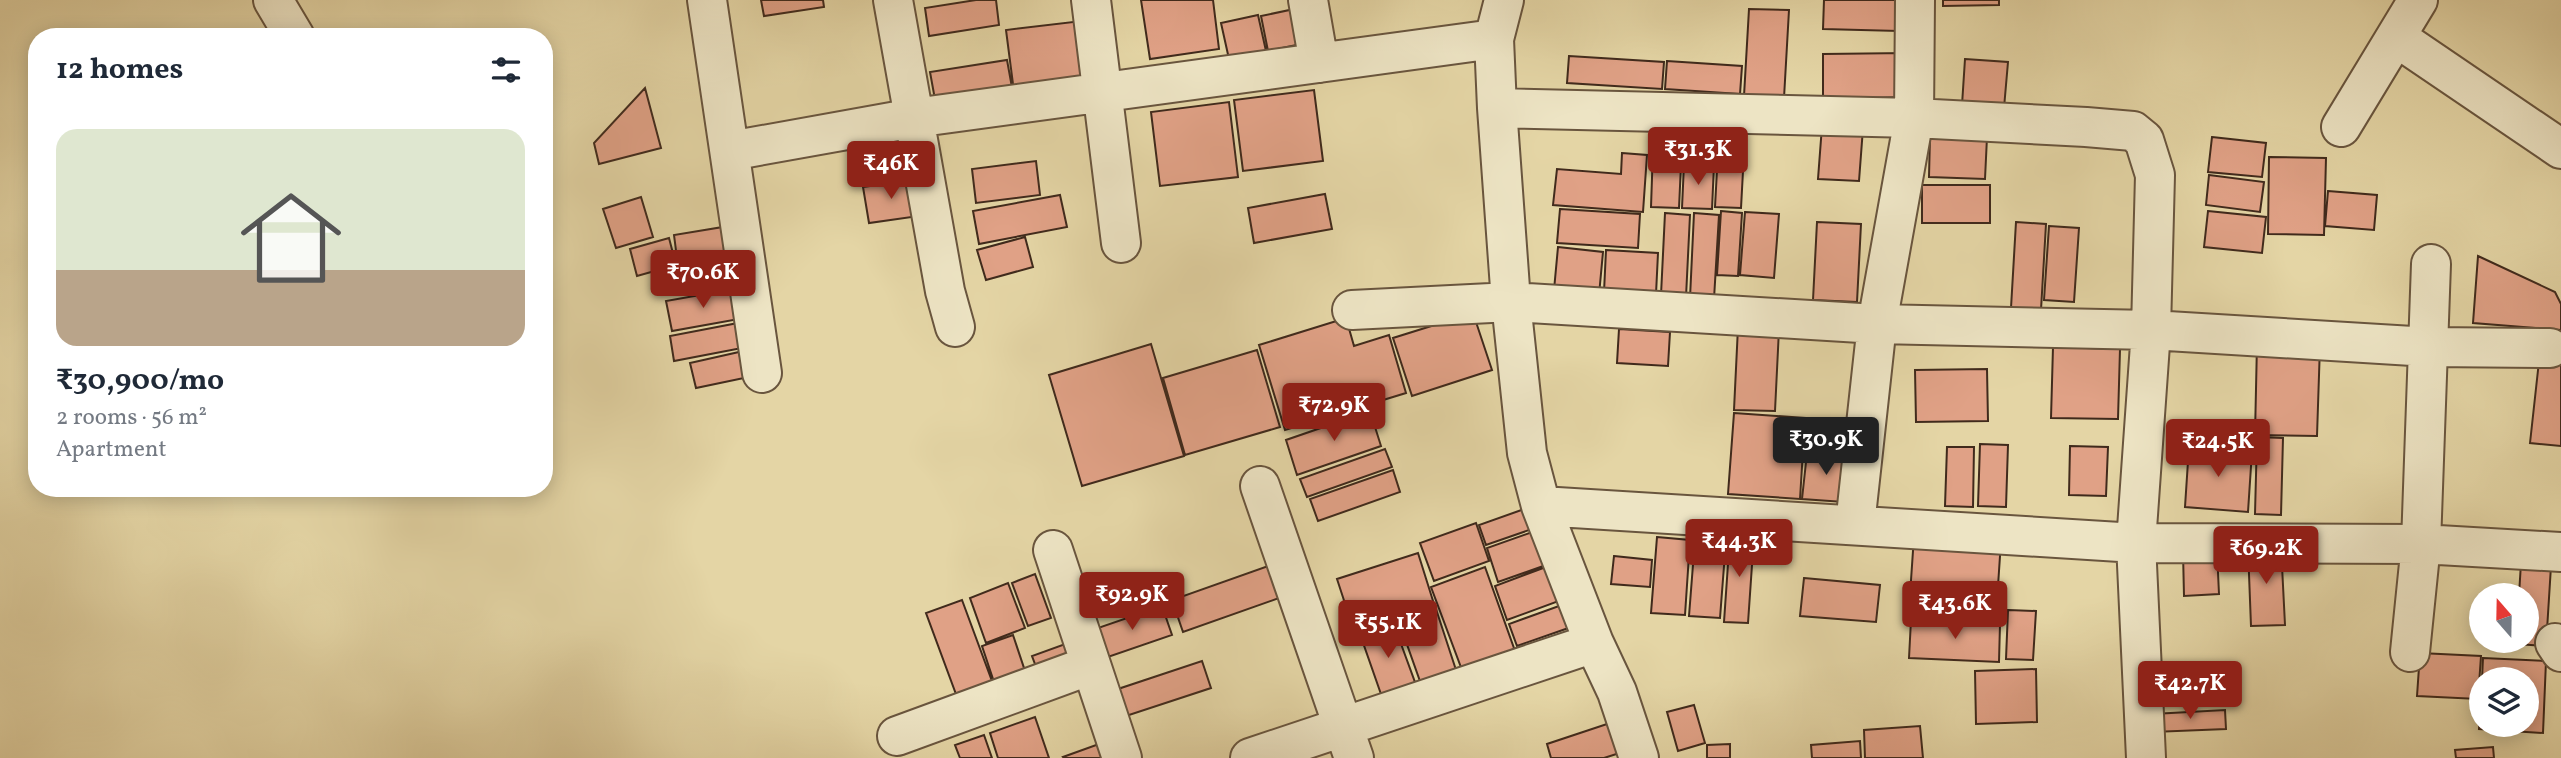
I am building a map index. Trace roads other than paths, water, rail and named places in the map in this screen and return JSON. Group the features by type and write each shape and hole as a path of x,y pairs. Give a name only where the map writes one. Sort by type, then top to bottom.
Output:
{"street":[{"path":"273,0 290,28"},
{"path":"707,0 761,373"},
{"path":"893,0 945,291 955,327"},
{"path":"1090,0 1121,243"},
{"path":"1308,0 1319,63"},
{"path":"1504,0 1494,39 1497,108 1511,302 1527,453 1541,506 1594,643 1617,692 1639,758"},
{"path":"1855,525 1877,324 1914,118 1915,0"},
{"path":"2341,127 2418,0"},
{"path":"2396,37 2561,149"},
{"path":"730,151 914,118 1494,39"},
{"path":"1497,108 1914,118 2133,131 2144,140 2155,175 2151,330 2136,543 2146,758"},
{"path":"2410,652 2421,544 2431,264"},
{"path":"1352,310 1511,302 1877,324 2151,330 2429,347 2550,348"},
{"path":"1260,485 1349,742"},
{"path":"1541,506 2136,543 2421,544 2561,552"},
{"path":"1053,550 1122,758"},
{"path":"1250,758 1349,742 1594,643"},
{"path":"897,736 1091,664"}]}
